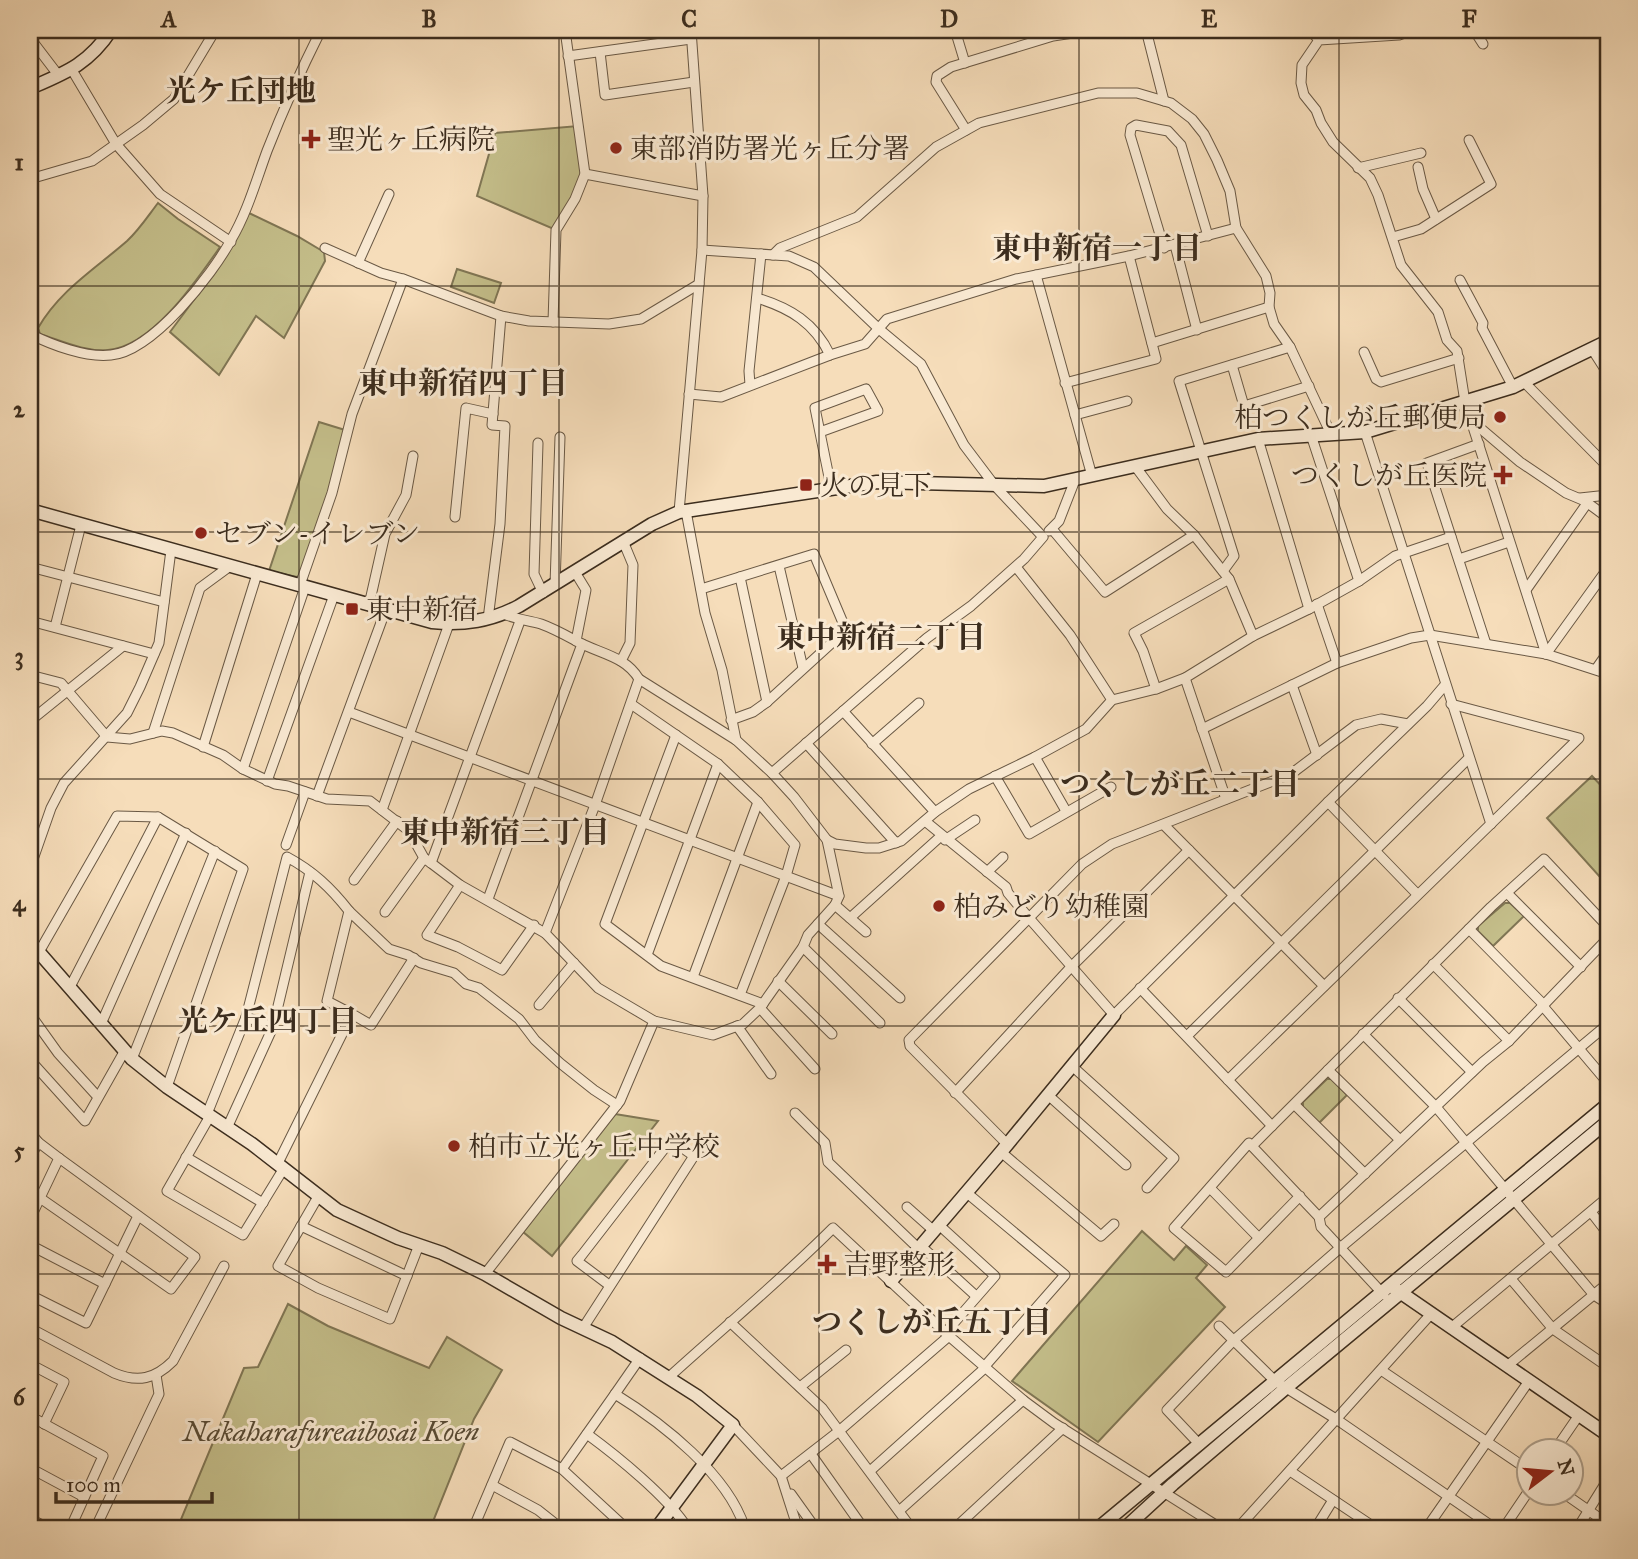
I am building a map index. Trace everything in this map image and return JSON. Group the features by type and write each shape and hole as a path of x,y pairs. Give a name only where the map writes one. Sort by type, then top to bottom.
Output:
{"street":[{"path":"30,88 66,73 97,48 111,30"},
{"path":"31,338 78,351 113,355 138,346 177,311 230,242 294,84 321,30"},
{"path":"553,322 556,230 575,199 585,174 565,30"},
{"path":"955,30 965,63"},
{"path":"966,131 936,82 937,76 965,63 1053,36 1093,30"},
{"path":"1146,30 1164,101"},
{"path":"1310,30 1319,40"},
{"path":"1319,40 1399,34 1413,30"},
{"path":"1474,30 1483,44"},
{"path":"30,179 92,161 174,99 214,34"},
{"path":"568,56 691,35 703,196 702,250 682,511 705,613 722,670 736,740"},
{"path":"30,38 66,73 116,144 160,194 230,242"},
{"path":"1319,40 1302,65 1301,83 1304,95 1316,110 1333,142 1370,178 1401,265 1438,312 1447,341 1457,351 1465,402 1546,654"},
{"path":"600,52 605,95 694,82"},
{"path":"773,255 780,248 857,217 936,148 979,123 1098,93 1137,93 1171,103 1192,119 1204,134 1230,191 1236,228 1266,276 1270,293 1269,307 1274,324 1290,346 1331,434"},
{"path":"1164,248 1130,135 1131,128 1136,125 1168,131 1181,145 1208,236"},
{"path":"1393,237 1421,229 1491,184 1469,140"},
{"path":"1358,168 1421,153"},
{"path":"1418,167 1423,189 1436,219"},
{"path":"585,174 703,196"},
{"path":"358,262 390,194"},
{"path":"689,394 721,397 865,344 887,319 1036,275 1164,248 1236,228"},
{"path":"1175,245 1197,330"},
{"path":"325,248 502,316 529,321 608,324 641,319 699,284"},
{"path":"702,250 773,255 802,260 814,267 921,364 964,446 995,486 1043,537"},
{"path":"750,385 749,371 761,254"},
{"path":"1065,383 1156,359 1129,256"},
{"path":"1036,275 1092,476"},
{"path":"243,769 332,493 352,414 403,279"},
{"path":"1460,279 1483,323 1482,328 1518,384 1603,462 1608,454"},
{"path":"757,298 787,308 806,321 830,355"},
{"path":"1152,343 1269,307"},
{"path":"488,619 500,524 505,426 492,425 502,316"},
{"path":"30,510 432,622 471,623 504,614 543,593 652,524 682,511 877,482 1044,486 1258,439 1365,432 1518,384 1608,341"},
{"path":"1156,689 1134,633 1226,575 1234,556 1180,381 1290,346"},
{"path":"1592,349 1608,374"},
{"path":"1364,352 1376,379 1381,382 1460,358"},
{"path":"1231,365 1244,406 1309,386"},
{"path":"820,432 877,411 866,389 815,408 831,488"},
{"path":"1074,415 1127,401"},
{"path":"456,517 466,408 493,414"},
{"path":"1471,421 1520,462 1566,493 1588,502 1608,518"},
{"path":"1365,432 1491,824"},
{"path":"1311,435 1359,580"},
{"path":"555,585 560,438"},
{"path":"1258,439 1313,607 1337,663"},
{"path":"538,443 534,574 543,593"},
{"path":"1479,444 1427,463 1486,644"},
{"path":"369,605 385,534 406,495 413,456"},
{"path":"1135,466 1167,509 1194,535 1226,575 1253,636"},
{"path":"772,773 927,638 971,606 1016,567 1059,521 1076,480"},
{"path":"1578,498 1608,495"},
{"path":"1525,590 1588,502"},
{"path":"55,627 81,525"},
{"path":"1052,529 1105,592 1194,535"},
{"path":"504,614 520,621 555,629 579,643 621,661 633,669 639,679 736,740 794,797 827,840 835,844 879,848 896,843 969,789 1086,729 1112,700 1156,689 1185,678 1253,636 1313,607 1395,556 1451,537"},
{"path":"621,661 629,643 633,565 623,541"},
{"path":"1459,559 1509,542"},
{"path":"30,868 51,808 64,783 127,713 159,643 172,550"},
{"path":"701,589 814,554 846,630 768,702 754,712 731,720"},
{"path":"153,733 200,588 230,566"},
{"path":"779,566 803,668"},
{"path":"30,567 164,602"},
{"path":"1016,567 1070,635 1112,700"},
{"path":"1546,654 1608,568"},
{"path":"488,899 579,643 586,590 575,572"},
{"path":"203,747 257,574"},
{"path":"740,577 768,702"},
{"path":"267,781 334,595"},
{"path":"317,796 386,609"},
{"path":"30,621 154,654"},
{"path":"385,912 428,860 471,758 520,621"},
{"path":"382,810 449,624"},
{"path":"1202,729 1337,663 1411,638 1430,635 1546,654 1608,674"},
{"path":"30,721 123,646"},
{"path":"1596,669 1608,652"},
{"path":"30,675 61,683 107,737 130,739 162,731 173,733 223,755 267,781 317,796 344,801 370,801 409,831 428,860 460,885 534,925 598,988 654,1021 713,1035 743,1024 762,1006 803,947 808,935 837,900"},
{"path":"1185,678 1226,799"},
{"path":"545,933 595,804 639,679"},
{"path":"1292,685 1317,755"},
{"path":"891,1281 1114,1015 1427,706 1445,685"},
{"path":"872,744 919,702"},
{"path":"1228,1080 1579,738 1451,704"},
{"path":"631,705 718,764 758,802 795,845 786,876 740,995"},
{"path":"843,711 935,812"},
{"path":"349,712 737,857 837,900"},
{"path":"1114,1224 1101,1236 1004,1148 909,1046 909,1040 1082,864 1112,844 1291,774 1356,725 1381,719 1408,724"},
{"path":"677,735 605,924 662,966 762,1006 815,1069"},
{"path":"806,743 896,843"},
{"path":"1035,757 1066,811"},
{"path":"1187,1036 1469,758"},
{"path":"647,956 718,764"},
{"path":"995,776 1029,834 1111,787"},
{"path":"286,845 305,792"},
{"path":"693,977 758,802"},
{"path":"1328,802 1417,894"},
{"path":"39,952 117,816 158,817 243,869 167,1087"},
{"path":"70,987 158,817"},
{"path":"850,918 943,838 975,820"},
{"path":"354,880 397,821"},
{"path":"925,821 1006,887 1029,918 1114,1015"},
{"path":"1164,825 1324,986"},
{"path":"101,1024 186,833"},
{"path":"827,840 837,900 850,918 866,932"},
{"path":"955,1093 1071,967 1189,850"},
{"path":"30,1060 85,1121 98,1097 128,1056 215,851"},
{"path":"352,1014 263,1203 243,1235 166,1191 209,1115 246,1017 287,857 331,888 349,911 389,949 454,973 466,984 479,988 519,1019 535,1040 560,1063 617,1105"},
{"path":"987,872 1003,857"},
{"path":"1252,1146 1398,998 1544,859 1608,927"},
{"path":"228,1128 273,1027 310,872"},
{"path":"460,885 427,934 502,970 534,925"},
{"path":"1507,893 1581,967"},
{"path":"349,911 327,1001 371,1025 414,958"},
{"path":"818,924 900,998"},
{"path":"1469,929 1543,1004 1608,1083"},
{"path":"1319,1217 1472,1072 1509,1041 1608,938"},
{"path":"30,942 128,1056 167,1087 281,1165 350,1218 442,1253 485,1274 561,1318 640,1358 733,1425 781,1476 798,1529"},
{"path":"803,947 880,1023"},
{"path":"538,1005 574,963"},
{"path":"1433,964 1509,1041"},
{"path":"778,981 832,1034"},
{"path":"1140,988 1272,1126"},
{"path":"1398,998 1472,1072"},
{"path":"30,1014 58,1053 98,1097"},
{"path":"246,1017 273,1027"},
{"path":"485,1274 617,1105 654,1021"},
{"path":"1200,1445 1167,1410 1234,1340 1608,1024"},
{"path":"737,1026 771,1074"},
{"path":"1363,1034 1436,1107 1594,1295 1608,1304"},
{"path":"1072,1066 1174,1158 1147,1188"},
{"path":"1328,1070 1400,1140"},
{"path":"1048,1095 1126,1165"},
{"path":"1510,1195 1608,1104"},
{"path":"1295,1105 1365,1174"},
{"path":"795,1113 825,1143 828,1162 976,1296"},
{"path":"1097,1529 1200,1445 1281,1384 1510,1195 1608,1121"},
{"path":"30,1132 38,1142 59,1158 195,1257 171,1289 30,1191"},
{"path":"609,1285 577,1261 671,1140 694,1156"},
{"path":"30,1160 38,1142"},
{"path":"1300,1196 1226,1272 1174,1228 1249,1143 1300,1196 1319,1217 1321,1227 1340,1248 1391,1294 1431,1314 1608,1435"},
{"path":"583,1328 701,1145 708,1149"},
{"path":"186,1157 263,1203"},
{"path":"30,1219 59,1158"},
{"path":"1210,1188 1259,1238"},
{"path":"870,1471 986,1366 1065,1275 967,1193"},
{"path":"319,1195 278,1266 318,1288 390,1319 419,1245"},
{"path":"1451,1328 1608,1198"},
{"path":"781,1476 839,1431 947,1334 995,1276 907,1207"},
{"path":"1591,1212 1608,1234"},
{"path":"30,1295 86,1323 138,1216"},
{"path":"301,1226 407,1276"},
{"path":"669,1377 764,1295 833,1228 947,1334 1023,1399 1063,1428 1216,1526"},
{"path":"30,1245 105,1284"},
{"path":"30,1328 126,1378 156,1375 173,1361 224,1266"},
{"path":"1511,1279 1553,1329 1608,1367"},
{"path":"1507,1366 1608,1283"},
{"path":"1237,1529 1431,1314"},
{"path":"730,1322 822,1408 912,1529"},
{"path":"1219,1326 1281,1384 1496,1529"},
{"path":"800,1387 846,1350"},
{"path":"562,1469 640,1358"},
{"path":"30,1364 64,1381 44,1424"},
{"path":"1381,1370 1516,1462"},
{"path":"95,1529 159,1394 156,1375"},
{"path":"1426,1529 1529,1381"},
{"path":"1124,1529 1281,1384"},
{"path":"615,1394 660,1425 723,1485 734,1501 745,1529"},
{"path":"899,1511 1023,1399"},
{"path":"1565,1436 1579,1415"},
{"path":"30,1416 103,1456 70,1529"},
{"path":"656,1529 733,1425"},
{"path":"954,1529 1063,1428"},
{"path":"587,1434 626,1465 672,1509 688,1529"},
{"path":"476,1529 510,1442 562,1469 627,1529"},
{"path":"811,1454 864,1529"},
{"path":"30,1468 84,1497"},
{"path":"1290,1471 1371,1528"},
{"path":"1577,1529 1608,1479"},
{"path":"492,1485 538,1510 562,1529"},
{"path":"786,1487 816,1529"},
{"path":"1315,1529 1333,1500"},
{"path":"1503,1529 1519,1506"},
{"path":"1583,1506 1608,1524"},
{"path":"30,1519 50,1529"},
{"path":"1202,1529 1216,1526"}],"green space":[{"path":"578,126 585,174 556,230 477,196 495,133"},
{"path":"158,203 220,247 172,310 141,337 125,346 108,350 82,348 40,334 38,328 57,302 131,237"},
{"path":"249,213 324,252 325,261 284,338 256,316 219,375 170,332 205,285"},
{"path":"457,269 501,283 494,303 451,287"},
{"path":"319,422 345,430 329,492 300,575 297,577 269,571"},
{"path":"1592,776 1608,793 1608,886 1547,818"},
{"path":"1505,903 1510,903 1524,916 1493,946 1478,931 1478,926"},
{"path":"1327,1079 1332,1079 1347,1095 1319,1123 1303,1108 1303,1102"},
{"path":"615,1114 658,1121 552,1256 522,1231"},
{"path":"1142,1231 1174,1260 1186,1246 1207,1265 1196,1278 1225,1307 1098,1442 1012,1381"},
{"name":"Nakaharafureaibosai Koen","path":"288,1304 328,1326 429,1368 447,1337 502,1370 474,1419 430,1529 177,1529 244,1368 258,1367"}],"place":[{"name":"聖光ヶ丘病院","path":"311,139"},
{"name":"東部消防署光ヶ丘分署","path":"616,148"},
{"name":"柏つくしが丘郵便局","path":"1500,417"},
{"name":"つくしが丘医院","path":"1503,475"},
{"name":"火の見下","path":"806,485"},
{"name":"セブン-イレブン","path":"201,533"},
{"name":"東中新宿","path":"352,609"},
{"name":"柏みどり幼稚園","path":"939,906"},
{"name":"柏市立光ヶ丘中学校","path":"454,1146"},
{"name":"吉野整形","path":"827,1264"}],"district":[{"name":"光ケ丘団地","path":"241,91"},
{"name":"東中新宿一丁目","path":"1097,248"},
{"name":"東中新宿四丁目","path":"463,383"},
{"name":"東中新宿二丁目","path":"881,637"},
{"name":"つくしが丘二丁目","path":"1180,784"},
{"name":"東中新宿三丁目","path":"505,832"},
{"name":"光ケ丘四丁目","path":"268,1021"},
{"name":"つくしが丘五丁目","path":"932,1322"}]}
